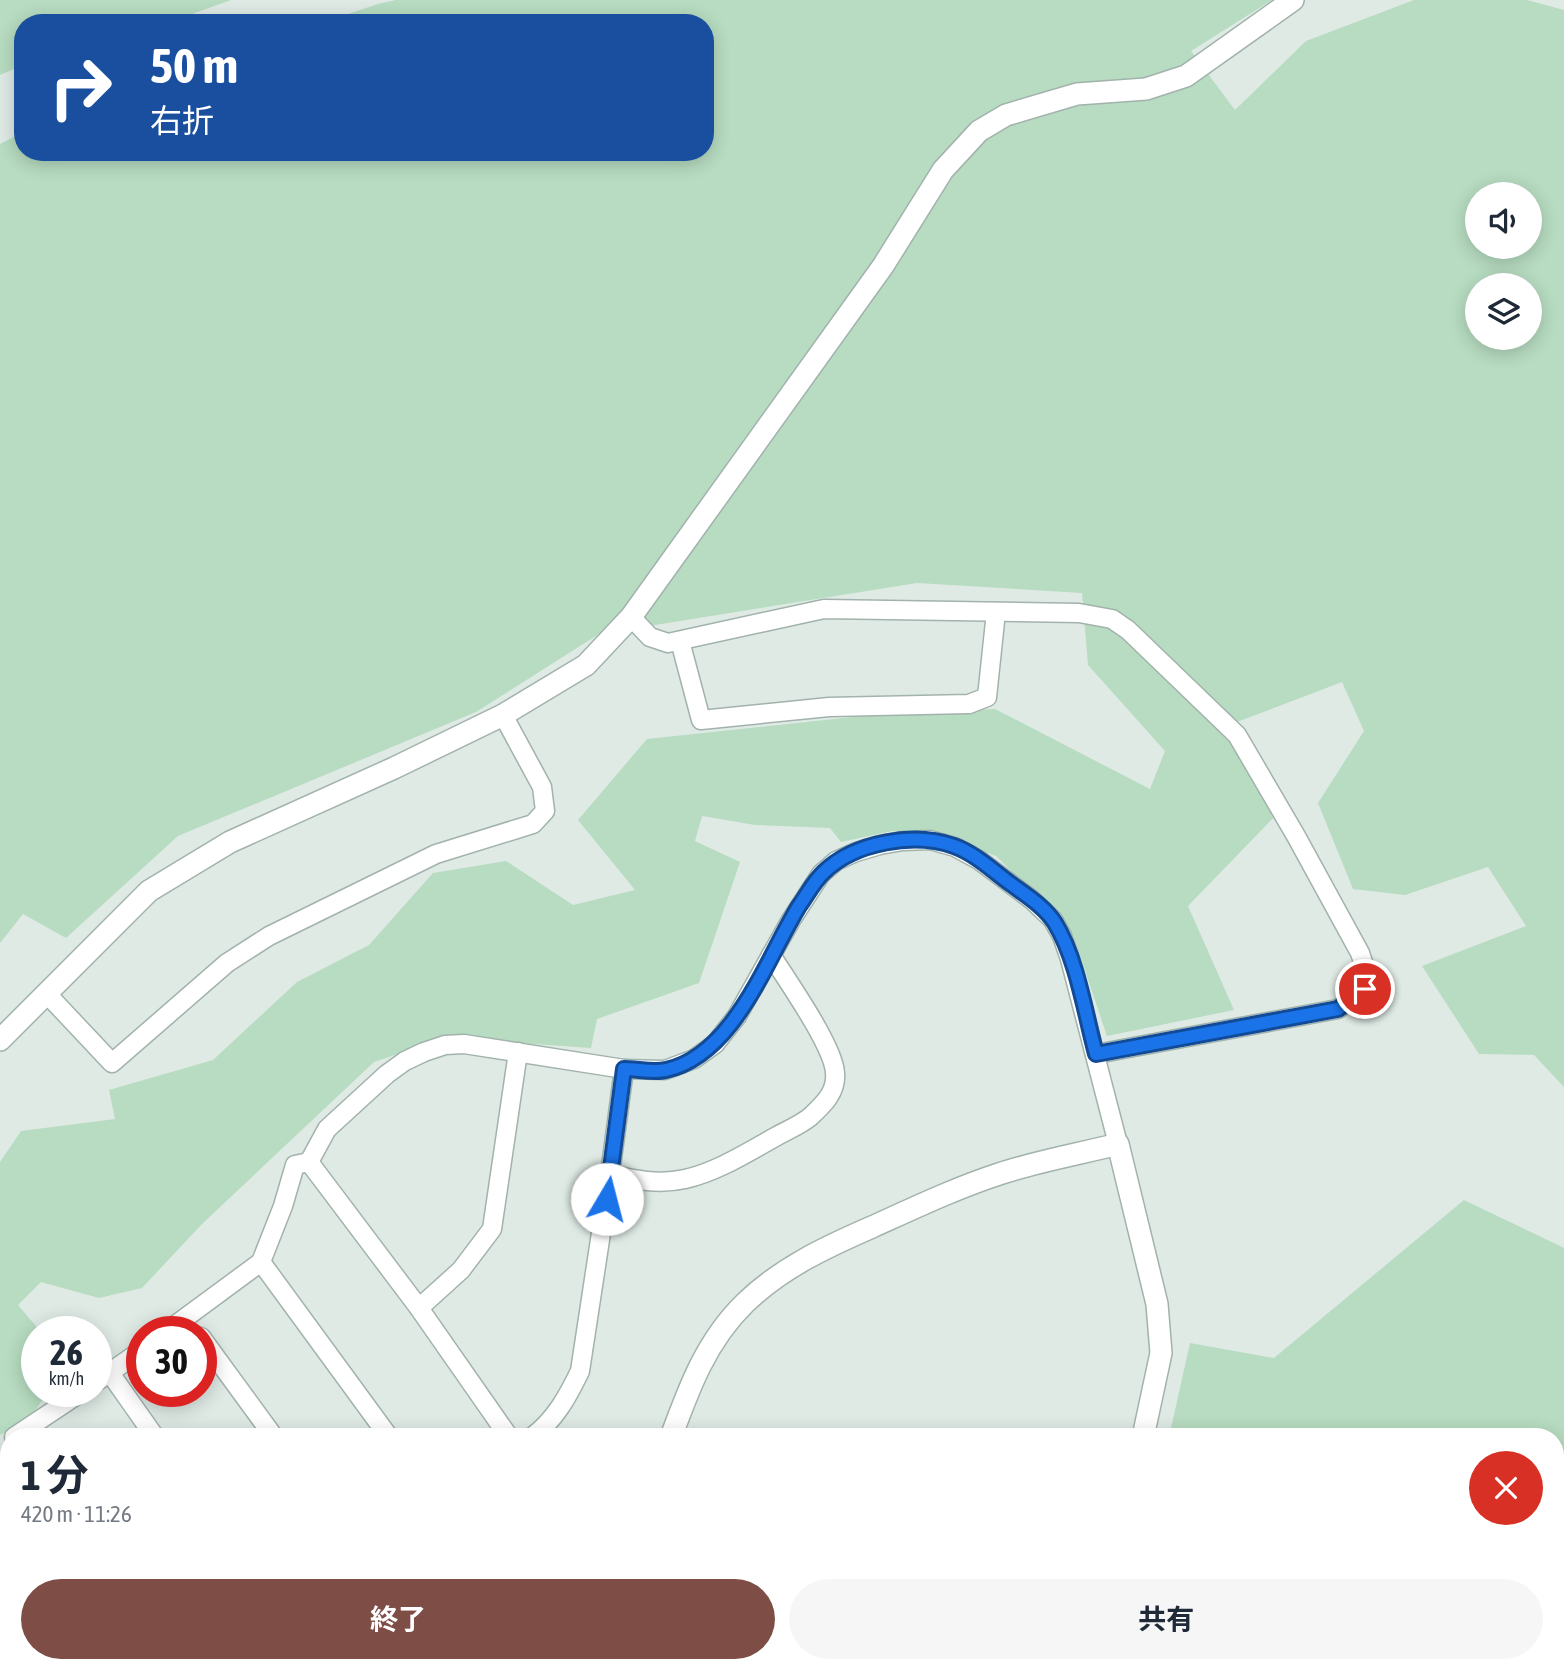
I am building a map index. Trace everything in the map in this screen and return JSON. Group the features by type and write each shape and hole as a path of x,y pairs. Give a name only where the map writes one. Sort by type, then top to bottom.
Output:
{"street":[{"path":"0,1040 149,891 218,849 503,715 586,665 631,618 883,267 943,170 979,131 1006,115 1077,94 1146,89 1186,76 1293,0"},
{"path":"631,618 650,637 668,643 824,609 1079,613 1112,619 1128,630 1237,736 1360,953 1367,974 1365,989 1338,1009 1096,1054"},
{"path":"680,641 701,720 829,707 969,704 987,697 996,612"},
{"path":"47,994 112,1063 227,963 270,936 436,854 533,824 545,811 542,788 503,715"},
{"path":"309,1162 327,1129 342,1112 405,1061 445,1045 464,1044 624,1069 665,1070 694,1059 715,1044 737,1016 806,896 821,874 836,861 880,845 903,841 930,841 955,847 979,860 1032,900 1053,920 1070,959 1157,1304 1161,1353 1145,1428"},
{"path":"610,1174 638,1181 663,1182 684,1180 706,1173 807,1120 823,1105 833,1090 835,1073 831,1052 771,955"},
{"path":"419,1308 461,1270 492,1229 518,1052"},
{"path":"541,1428 556,1414 580,1371 624,1069"},
{"path":"674,1428 695,1373 717,1336 743,1304 769,1281 802,1260 956,1189 1002,1172 1118,1144"},
{"path":"201,1316 261,1262 283,1206 295,1164 309,1162"},
{"path":"309,1162 419,1308 503,1428"},
{"path":"261,1262 382,1428"},
{"path":"217,1359 267,1428"},
{"path":"112,1388 147,1428"},
{"path":"41,1428 65,1407"}],"green space":[{"path":"0,0 231,0 192,14 14,14 14,69 0,75"},
{"path":"396,0 1272,0 1191,51 1235,110 1306,41 1414,0 1527,0 1564,10 1564,1087 1534,1055 1479,1054 1422,966 1526,926 1488,867 1405,895 1353,889 1318,803 1364,731 1342,682 1229,725 1281,810 1188,906 1234,1010 1107,1036 1076,944 1056,915 996,856 949,837 892,831 841,842 830,828 755,825 702,816 695,841 740,862 699,983 597,1019 591,1048 445,1038 374,1062 202,1224 142,1288 99,1298 41,1282 18,1305 27,1316 21,1316 21,1407 38,1407 28,1422 15,1428 0,1428 0,1162 21,1131 115,1119 109,1090 213,1060 297,982 369,945 433,873 506,861 573,905 635,890 578,820 647,739 890,713 995,709 1150,789 1165,751 1088,665 1082,593 917,583 599,634 476,712 178,836 66,938 23,914 0,943 0,144 14,137 14,161 714,161 714,14 348,14"},
{"path":"1464,1200 1564,1248 1564,1428 1171,1428 1190,1343 1274,1358"}],"route":[{"path":"607,1199 624,1069 665,1070 694,1059 715,1044 737,1016 791,919 821,874 836,861 880,845 903,841 930,841 955,847 979,860 1032,900 1053,920 1070,959 1096,1054 1338,1009 1351,1002 1365,989"}]}
